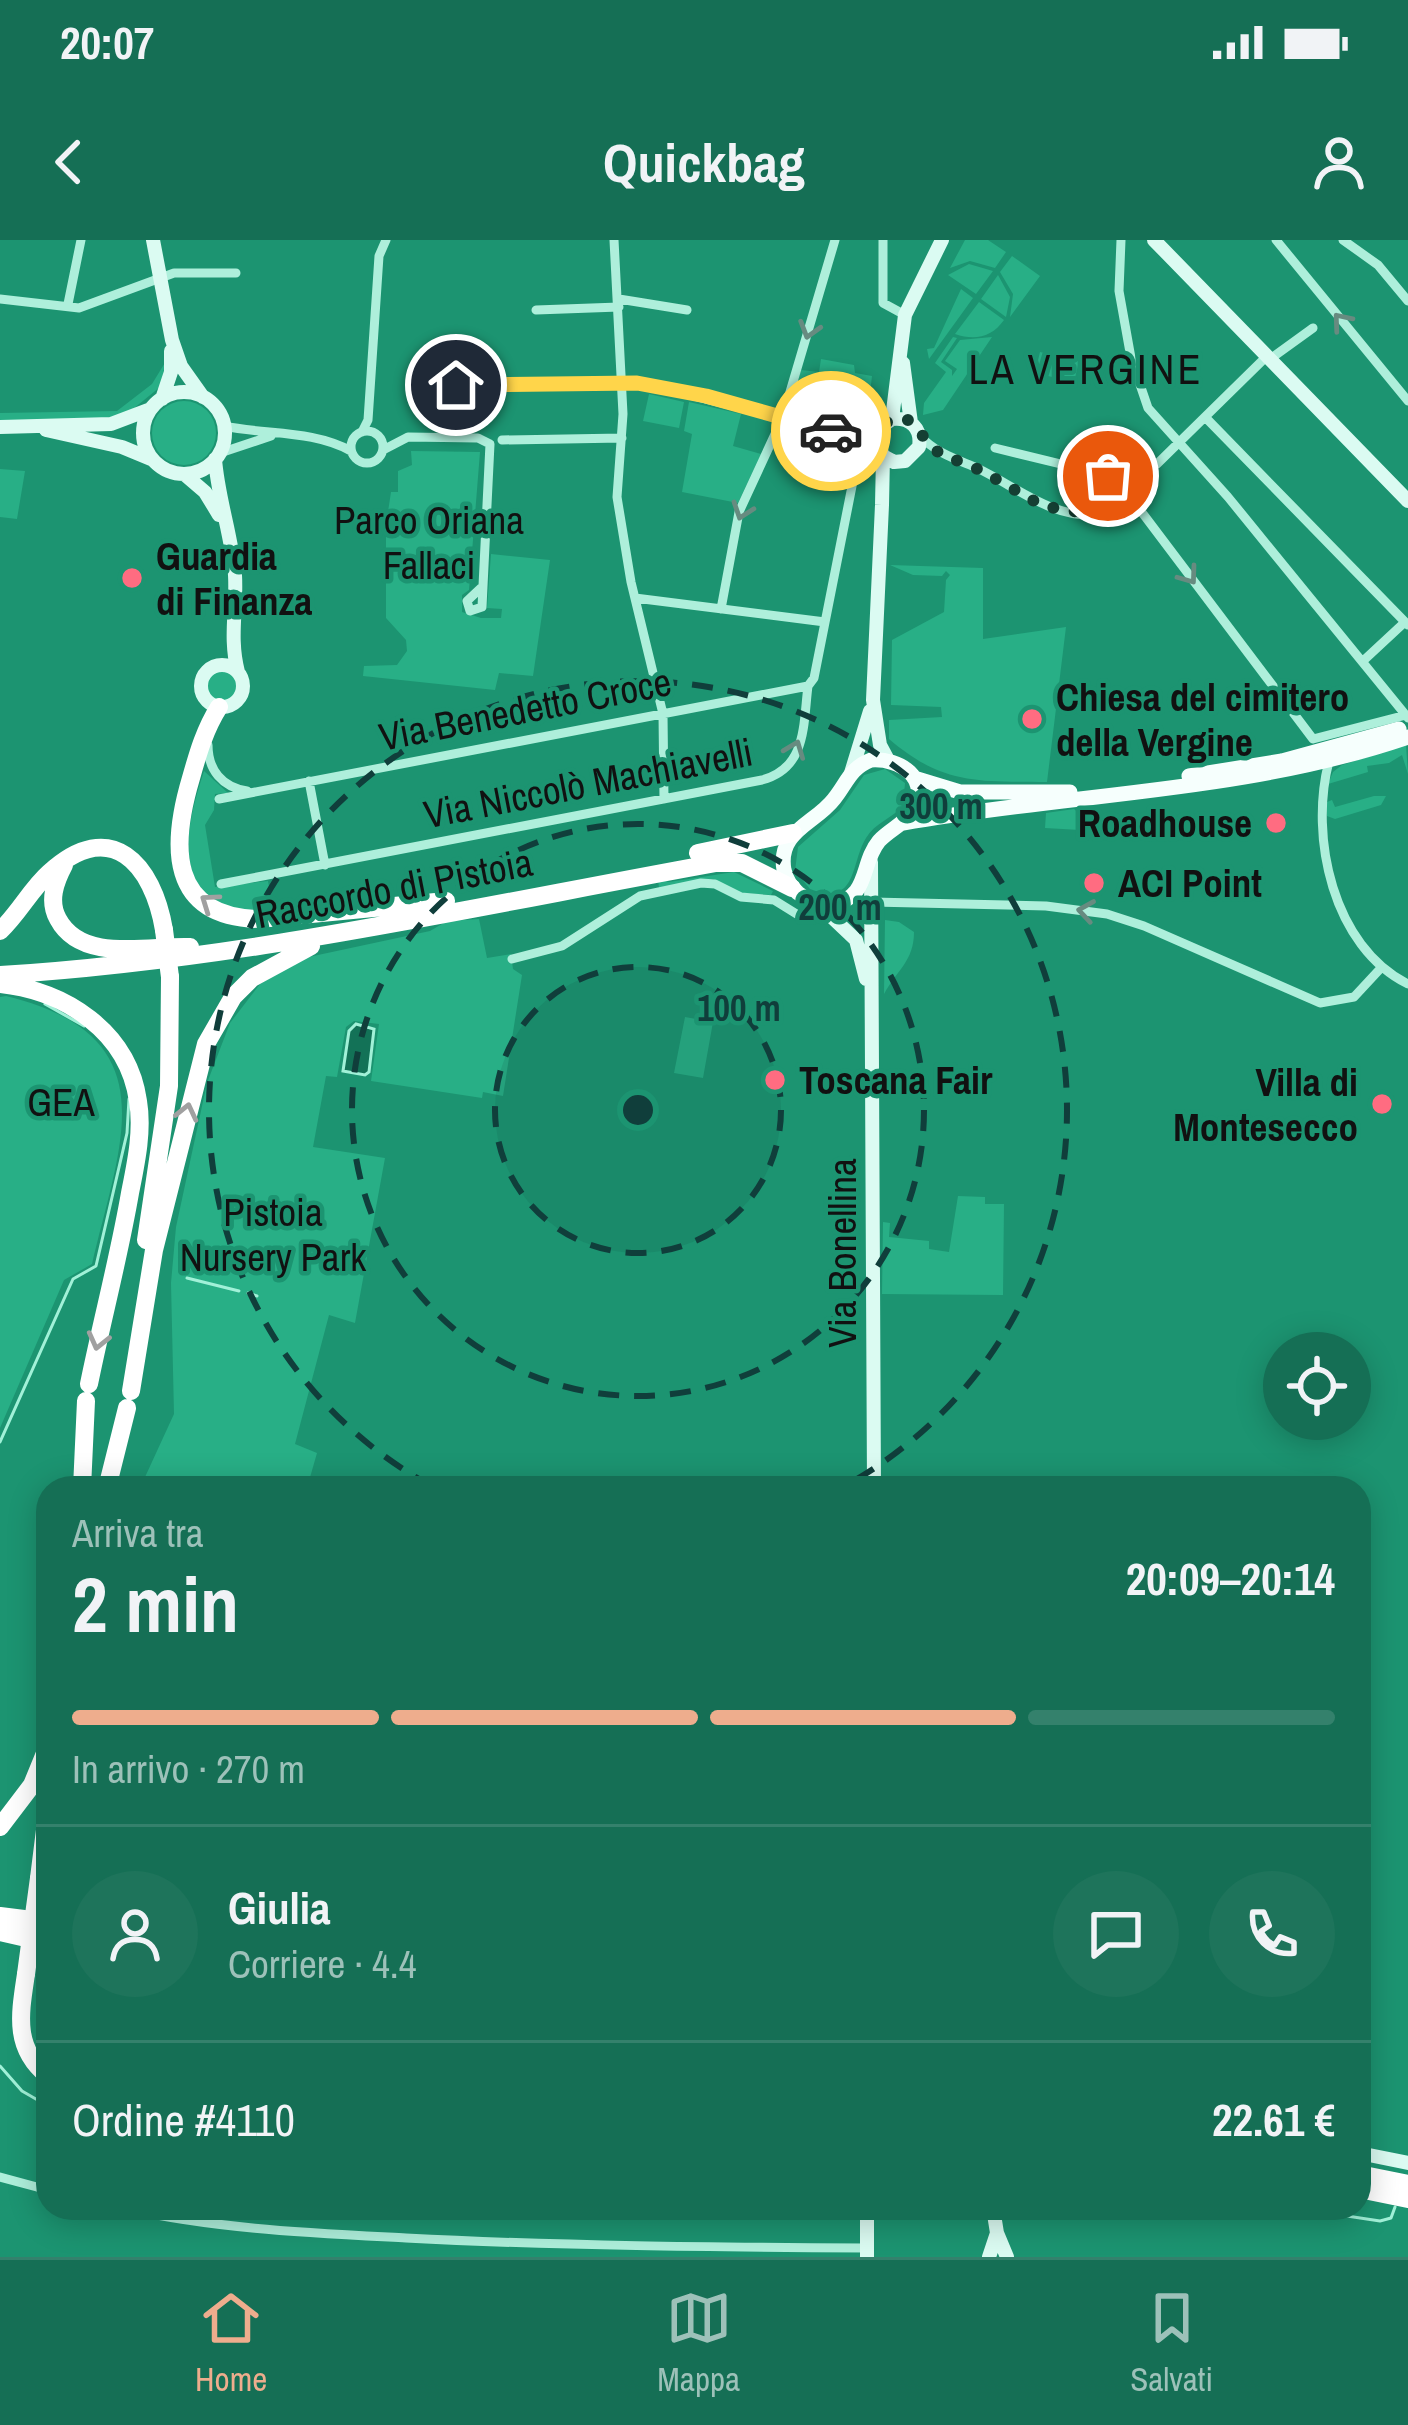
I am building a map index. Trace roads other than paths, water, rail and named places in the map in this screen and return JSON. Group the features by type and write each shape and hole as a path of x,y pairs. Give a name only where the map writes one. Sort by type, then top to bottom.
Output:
{"highway":[{"path":"222,707 201,743 177,836 182,873 198,897 232,916 259,919 446,901"},
{"name":"Raccordo di Pistoia","path":"0,964 190,946 793,833"},
{"path":"0,931 50,872 95,848 130,857 150,880 164,930 170,977 169,1086 152,1190 129,1400 110,1476"},
{"path":"66,862 54,887 53,904 59,922 74,937 114,948 190,946"},
{"name":"Raccordo di Pistoia","path":"0,975 171,961 722,862 742,863 792,887"},
{"path":"142,1307 196,1071 218,1019 242,988 276,962 375,926"},
{"path":"0,984 52,996 84,1013 117,1047 139,1105 138,1143 87,1392 83,1476"},
{"path":"109,1298 152,1190"},
{"path":"0,1827 36,1775"},
{"path":"36,1900 20,2018 21,2039 36,2065"},
{"path":"0,1916 36,1920"},
{"path":"0,1931 36,1938"},
{"path":"1371,2176 1408,2184"},
{"path":"1371,2191 1408,2199"}],"main road":[{"path":"153,240 172,340 184,371 216,407 224,426 217,456 235,575 231,643 242,694 235,703 222,707 206,700 200,687 203,676 231,643"},
{"path":"892,419 904,315 942,240"},
{"path":"1154,240 1408,501"},
{"path":"154,460 143,434 171,372 172,340"},
{"path":"880,448 909,459 916,436 901,340"},
{"path":"0,427 117,423 182,392 203,397"},
{"path":"892,419 916,436"},
{"path":"888,760 880,745 873,700 880,448 882,425 892,419"},
{"path":"35,427 122,447 184,474 201,470 217,456"},
{"path":"184,474 205,492 224,524"},
{"path":"214,667 225,665 238,672"},
{"path":"873,700 851,773 832,802 793,833 784,857 784,872 792,887 816,903 832,904 856,892 882,838 903,823 917,801 914,778"},
{"path":"851,773 868,761 888,760 901,764 914,778 949,790 976,794 1078,791 1268,764 1407,720"},
{"path":"903,823 1195,786 1305,767 1408,737"},
{"name":"Via Bonellina","path":"871,857 874,1476"},
{"name":"Via Bonellina","path":"816,903 859,945 874,1019"},
{"path":"1371,2155 1408,2163"},
{"path":"867,2220 867,2252"},
{"path":"995,2220 1006,2257"},
{"path":"989,2257 998,2234"}],"street":[{"path":"68,304 81,240"},
{"path":"319,436 351,451 357,460 376,460 368,420 379,256 386,240"},
{"path":"614,240 622,438 616,497 663,714 664,800"},
{"path":"721,609 739,512 782,419 835,240"},
{"path":"883,240 883,301 904,315"},
{"path":"995,448 1119,482 1313,739 1407,720 1215,481 1148,408 1118,291 1120,240"},
{"path":"1276,240 1408,401"},
{"path":"1343,240 1386,273 1408,301"},
{"path":"0,299 86,306 174,273 236,273"},
{"path":"536,310 619,303 687,310"},
{"path":"916,436 1032,501 1088,516 1105,511 1119,482 1151,468 1269,358 1313,328"},
{"path":"456,385 621,381 706,396 880,448"},
{"path":"1206,418 1406,623 1364,661"},
{"path":"224,426 275,435 478,438 490,444 483,586"},
{"path":"217,456 275,435"},
{"path":"351,451 371,438"},
{"path":"502,440 622,438"},
{"name":"Via Niccolò Machiavelli","path":"221,884 762,780 788,768 800,746 808,686 814,680 859,457 880,448"},
{"path":"635,598 825,622"},
{"name":"Via Benedetto Croce","path":"219,799 808,686"},
{"path":"222,707 208,757 225,784 252,792"},
{"path":"1329,761 1322,788 1334,888 1354,931 1380,969 1408,984"},
{"path":"1305,767 1322,788"},
{"path":"309,781 325,865"},
{"path":"512,959 562,946 640,896 668,889 716,884 741,897 774,900 803,918 816,903"},
{"path":"872,902 1078,909 1132,922 1320,1003 1354,997 1380,969"},
{"path":"0,2177 36,2187"},
{"path":"187,2220 502,2242 867,2252"},
{"path":"501,2257 502,2242"}],"waterway":[{"path":"45,1004 84,1026"},
{"path":"0,1442 73,1279 96,1266 127,1133 129,1099"},
{"path":"187,1278 239,1291"},
{"path":"248,1293 257,1296"},
{"path":"0,2066 36,2099"},
{"path":"1371,2220 1391,2218 1395,2207"}],"place":[{"name":"Guardia di Finanza","path":"132,578"},
{"name":"Chiesa del cimitero della Vergine","path":"1032,719"},
{"name":"Roadhouse","path":"1276,823"},
{"name":"ACI Point","path":"1094,883"},
{"name":"Toscana Fair","path":"775,1080"},
{"name":"Villa di Montesecco","path":"1382,1104"}],"district":[{"name":"LA VERGINE","path":"1086,369"}],"park label":[{"name":"Parco Oriana Fallaci","path":"429,542"},
{"name":"GEA","path":"61,1102"},
{"name":"Pistoia Nursery Park","path":"273,1234"}]}
